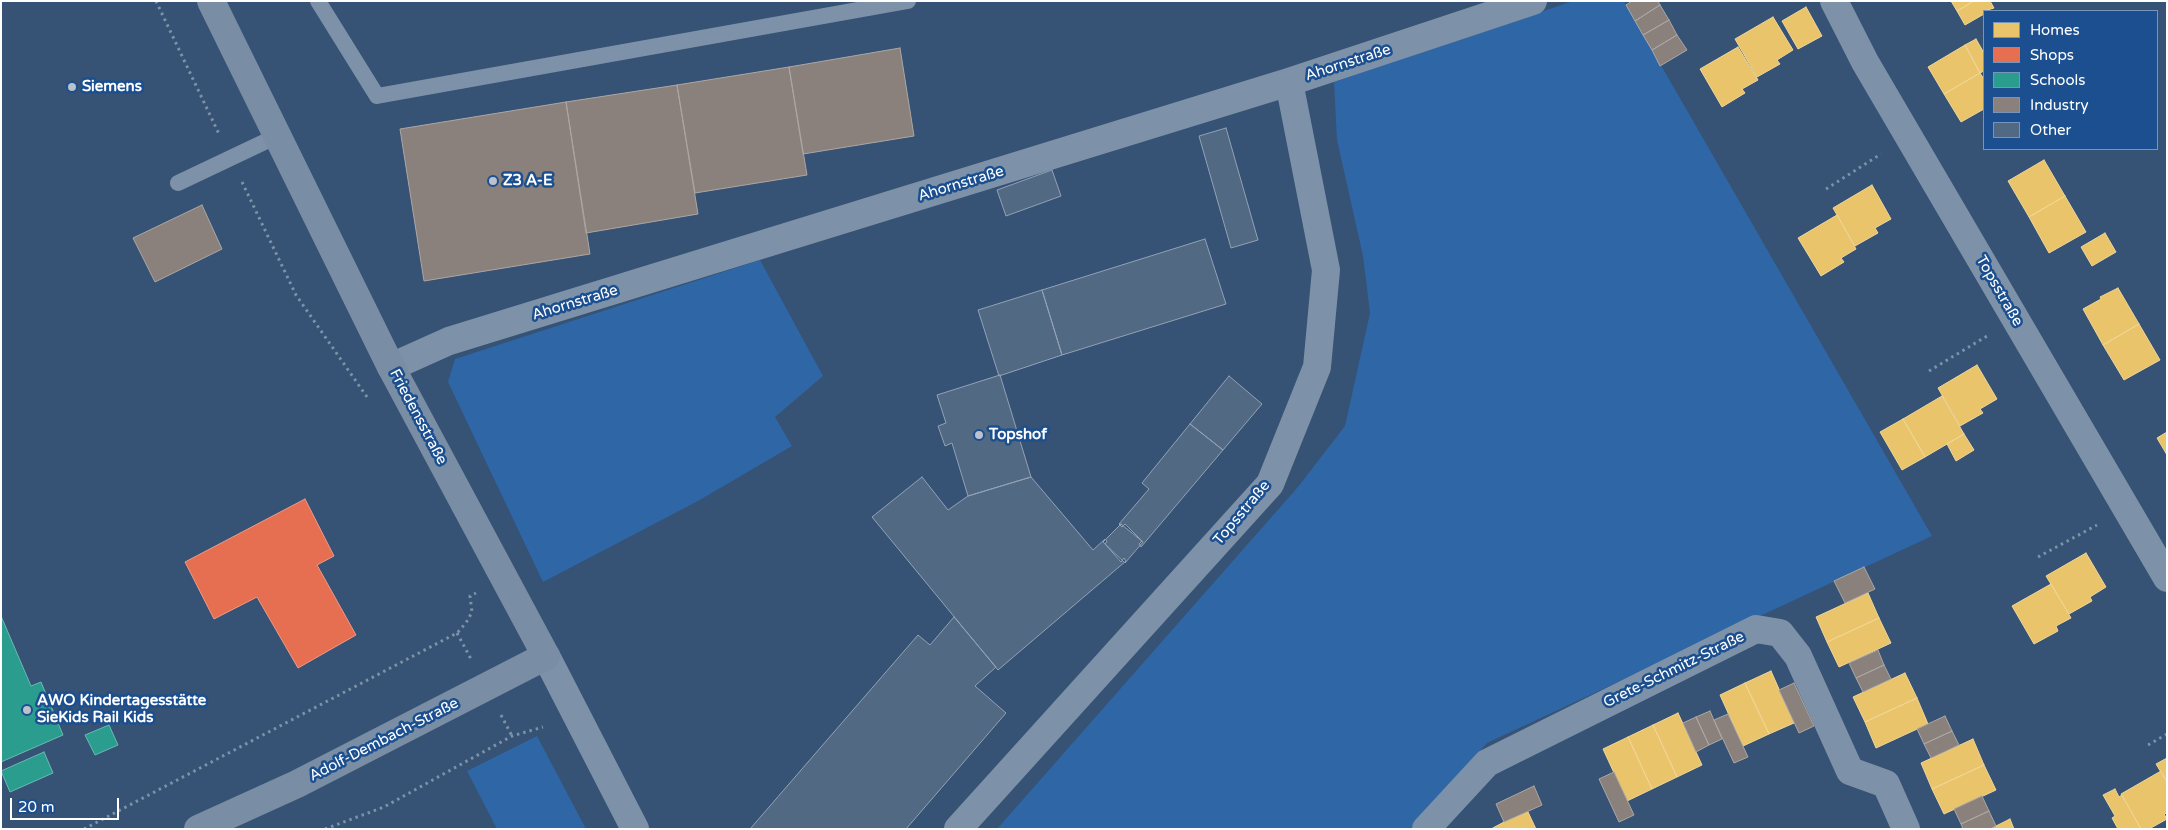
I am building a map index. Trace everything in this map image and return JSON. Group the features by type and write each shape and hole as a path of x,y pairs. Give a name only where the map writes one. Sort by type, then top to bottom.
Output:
{"main road":[{"name":"Friedensstraße","path":"211,1 391,367 546,656"},
{"name":"Adolf-Dembach-Straße","path":"213,826 546,656"}],"street":[{"name":"Ahornstraße","path":"391,367 449,341 1288,82 1533,1"},
{"name":"Topsstraße","path":"1834,1 1864,62 2167,578"},
{"name":"Topsstraße","path":"958,829 1270,484 1317,367 1326,270 1288,82"},
{"name":"Grete-Schmitz-Straße","path":"1426,829 1487,763 1756,629 1780,633 1798,656 1850,771 1886,784 1906,829"},
{"name":"Friedensstraße","path":"546,656 635,829"}],"lane":[{"path":"318,1 377,96 908,1"},
{"path":"178,183 277,136"}],"path":[{"path":"156,1 296,295 371,402"},
{"path":"1826,189 1908,136"},
{"path":"1929,371 2015,318"},
{"path":"2038,557 2127,509"},
{"path":"84,829 457,633 466,623 472,612 470,596 475,594 470,585"},
{"path":"325,829 384,807 512,736 543,727"},
{"path":"2148,745 2167,734"}],"shaded area":[{"path":"1573,1 1624,1 1932,536 1487,743 1411,829 997,829 1297,488 1345,426 1370,313 1363,256 1337,140 1334,82"},
{"path":"760,260 823,376 775,417 792,446 698,501 543,582 448,382 455,359"},
{"path":"537,736 586,829 497,829 467,771"}],"building: Homes":[{"path":"1951,1 1974,1 1957,11"},
{"path":"1974,1 1990,1 1994,8 1983,10 1983,15 1965,25 1957,11"},
{"path":"1806,7 1822,36 1798,49 1782,21"},
{"path":"1773,17 1793,50 1777,60 1780,64 1757,77 1735,39"},
{"path":"1976,39 1983,51 1983,72 1980,73 1965,45"},
{"path":"1965,45 1980,73 1944,94 1928,67"},
{"path":"1738,47 1758,80 1742,89 1745,93 1722,107 1700,69"},
{"path":"1980,73 1983,78 1983,110 1961,122 1944,94"},
{"path":"2044,160 2065,196 2029,217 2008,181"},
{"path":"1872,185 1891,219 1875,228 1878,233 1855,246 1833,208"},
{"path":"2065,196 2086,232 2049,253 2029,217"},
{"path":"1837,215 1856,249 1841,258 1844,262 1821,276 1798,238"},
{"path":"2105,233 2116,252 2092,266 2081,247"},
{"path":"2118,288 2139,324 2103,345 2083,309 2101,299 2100,297"},
{"path":"2139,324 2160,360 2124,380 2103,345"},
{"path":"1977,365 1997,399 1980,409 1983,413 1960,426 1938,388"},
{"path":"1942,396 1964,434 1925,457 1903,419"},
{"path":"1903,419 1925,457 1902,470 1880,432"},
{"path":"2167,432 2167,455 2157,438"},
{"path":"1964,434 1974,450 1956,461 1947,444"},
{"path":"2086,553 2106,587 2090,597 2092,601 2069,614 2046,576"},
{"path":"2051,584 2071,618 2056,626 2058,631 2034,644 2012,606"},
{"path":"1868,593 1879,618 1827,642 1816,617"},
{"path":"1879,618 1891,643 1839,667 1827,642"},
{"path":"1771,671 1794,723 1769,734 1745,683"},
{"path":"1905,673 1917,698 1865,722 1853,697"},
{"path":"1745,683 1769,734 1743,746 1720,695"},
{"path":"1917,698 1928,724 1876,748 1865,722"},
{"path":"1678,713 1702,765 1677,777 1653,725"},
{"path":"1653,725 1677,777 1652,789 1628,737"},
{"path":"1628,737 1652,789 1627,801 1603,749"},
{"path":"1973,739 1984,765 1932,789 1921,763"},
{"path":"2167,758 2167,782 2156,764"},
{"path":"1984,765 1996,790 1944,814 1932,789"},
{"path":"2161,771 2167,782 2167,813 2164,814 2167,819 2149,829 2141,829 2121,794"},
{"path":"2115,789 2119,797 2122,795 2141,829 2118,829 2112,818 2115,816 2103,795"},
{"path":"1528,812 1536,829 1491,829 1504,822"},
{"path":"2010,819 2014,829 1990,829"}],"building: Shops":[{"path":"305,499 334,556 317,565 356,635 298,668 257,597 214,619 185,562"}],"building: Schools":[{"name":"AWO Kindertagesstätte SieKids Rail Kids","path":"1,616 31,686 41,682 63,735 1,762"},
{"path":"109,725 118,745 95,755 85,735"},
{"path":"44,752 53,773 10,792 1,771"}],"building: Industry":[{"path":"1632,1 1658,1 1660,5 1635,21 1626,5"},
{"path":"1660,5 1669,20 1643,35 1635,21"},
{"path":"1669,20 1677,35 1652,50 1643,35"},
{"path":"1677,35 1687,50 1660,66 1652,50"},
{"path":"900,48 914,136 803,154 789,67"},
{"path":"789,67 807,175 695,193 677,85"},
{"path":"677,85 698,214 586,233 566,102"},
{"name":"Z3 A-E","path":"566,102 590,254 424,281 400,129"},
{"path":"202,205 222,249 155,282 133,238"},
{"path":"1864,567 1875,589 1845,603 1834,581"},
{"path":"1878,650 1884,665 1856,678 1849,663"},
{"path":"1884,665 1891,679 1863,692 1856,678"},
{"path":"1794,683 1814,726 1799,733 1779,690"},
{"path":"1710,711 1722,739 1709,745 1696,717"},
{"path":"1728,714 1748,757 1734,763 1714,720"},
{"path":"1945,716 1952,731 1924,744 1917,729"},
{"path":"1696,717 1709,745 1696,752 1683,723"},
{"path":"1952,731 1959,745 1931,758 1924,744"},
{"path":"1614,772 1634,815 1619,822 1599,779"},
{"path":"1534,786 1542,805 1504,822 1496,804"},
{"path":"1982,796 1989,811 1961,824 1954,809"},
{"path":"1989,811 1996,826 1990,829 1963,829 1961,824"}],"building: Other":[{"path":"1226,128 1258,240 1231,248 1199,136"},
{"path":"1052,170 1061,196 1006,216 997,190"},
{"path":"1205,239 1226,304 1062,355 1042,290"},
{"path":"1042,290 1062,355 999,376 978,310"},
{"name":"Topshof","path":"1000,375 1031,477 968,496 952,443 945,446 938,426 946,423 937,395"},
{"path":"1229,376 1262,404 1223,450 1190,424"},
{"path":"1190,424 1223,450 1141,547 1139,544 1142,541 1125,524 1122,527 1119,524 1149,489 1142,483"},
{"path":"922,477 948,510 968,496 1031,477 1093,550 1105,539 1107,541 1105,544 1121,562 1124,558 1126,561 998,670 872,517"},
{"path":"1121,524 1143,542 1125,563 1103,542"},
{"path":"954,617 996,667 975,686 1006,713 906,829 750,829 918,635 930,645"}],"place":[{"name":"Siemens","path":"72,87"},
{"name":"Z3 A-E","path":"493,181"},
{"name":"Topshof","path":"979,435"},
{"name":"AWO Kindertagesstätte SieKids Rail Kids","path":"27,710"}]}
